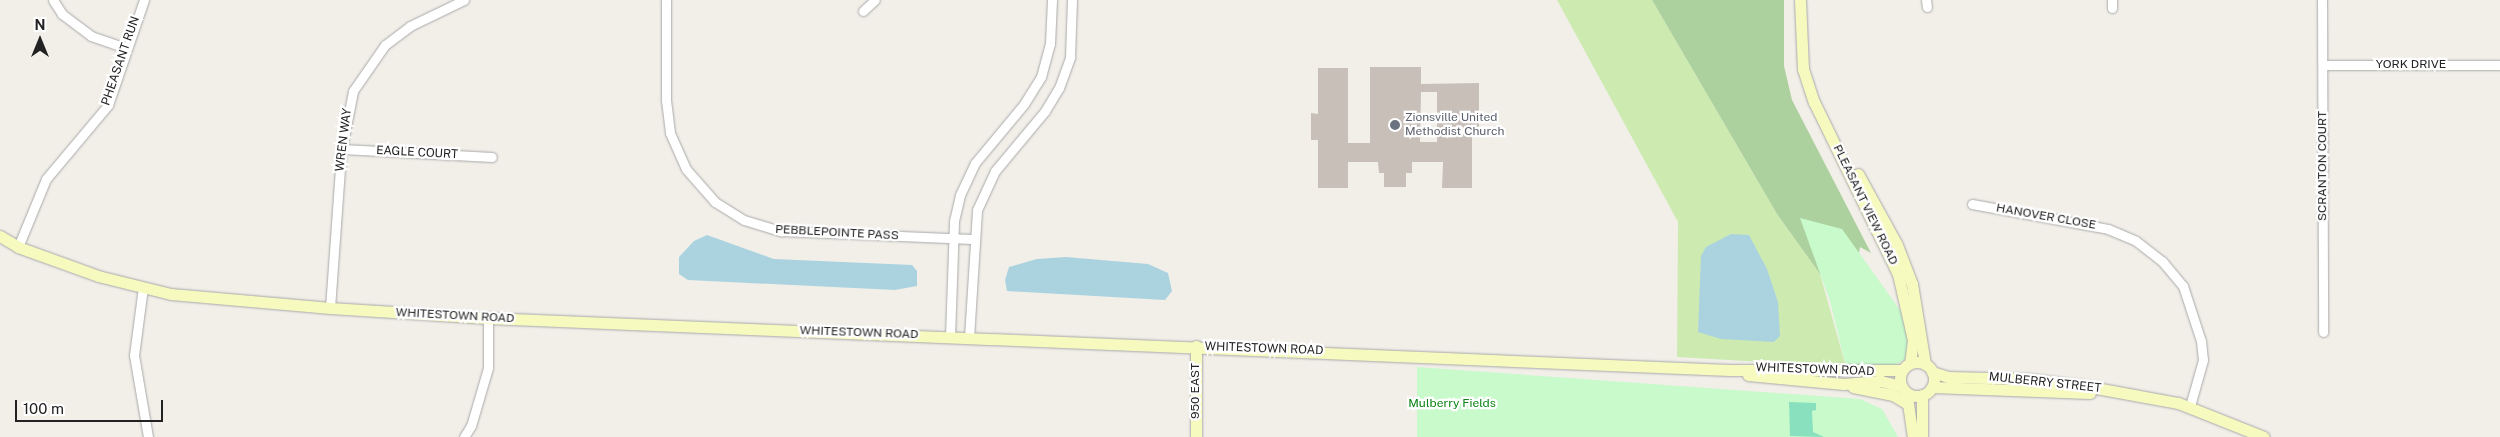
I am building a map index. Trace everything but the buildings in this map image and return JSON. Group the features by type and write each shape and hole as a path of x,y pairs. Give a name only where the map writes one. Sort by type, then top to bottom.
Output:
{"street":[{"path":"53,0 62,14 90,36 125,48"},
{"name":"PHEASANT RUN","path":"18,247 46,179 108,105 125,48 144,0"},
{"name":"WREN WAY","path":"330,308 342,149 354,91 385,45 410,26 464,0"},
{"name":"PEBBLEPOINTE PASS","path":"666,0 670,133 686,169 714,202 744,220 781,231 973,239"},
{"path":"863,11 875,0"},
{"path":"950,337 955,212 967,177 1041,77 1050,44 1052,0"},
{"path":"969,338 973,239 977,210 989,180 1045,111 1062,80 1070,57 1072,0"},
{"name":"PLEASANT VIEW ROAD","path":"1800,0 1803,70 1898,274 1913,340 1906,367 1905,394 1912,437"},
{"name":"SCRANTON COURT","path":"2322,0 2323,332"},
{"name":"YORK DRIVE","path":"2322,65 2500,65"},
{"name":"PLEASANT VIEW ROAD","path":"1832,135 1897,245 1912,284 1932,387"},
{"name":"EAGLE COURT","path":"342,149 492,157"},
{"name":"HANOVER CLOSE","path":"1972,204 2108,229 2141,244 2162,260 2183,286 2202,341 2203,360 2190,406"},
{"name":"WHITESTOWN ROAD","path":"0,236 18,247 98,276 171,294 330,308 488,318 1196,346 1729,370 1740,367 1929,368"},
{"path":"144,287 134,356 148,437"},
{"path":"464,437 471,426 488,368 488,318"},
{"name":"950 EAST","path":"1196,346 1196,437"},
{"name":"MULBERRY STREET","path":"1929,368 1948,377 2028,379 2128,394 2190,406 2264,437"},
{"name":"WHITESTOWN ROAD","path":"1729,370 1741,375 1844,384 1893,394 1905,394"},
{"name":"WHITESTOWN ROAD","path":"1844,384 1881,381 1905,394"},
{"path":"1905,394 1922,395 1932,387"},
{"name":"MULBERRY STREET","path":"1932,387 2128,394"},
{"path":"1922,395 1922,437"}],"green space":[{"path":"1557,0 1652,0 1777,214 1820,274 1846,367 1677,357 1678,222"},
{"path":"1652,0 1784,0 1784,66 1792,100 1871,253 1860,247 1859,253 1820,274 1777,214"},
{"path":"1800,218 1842,229 1905,317 1909,343 1906,358 1891,367 1846,367 1830,301"},
{"name":"Mulberry Fields","path":"1417,367 1860,399 1882,409 1898,437 1417,437"},
{"path":"1789,402 1816,403 1816,410 1812,411 1813,432 1824,437 1790,436"}],"water":[{"path":"1731,234 1749,235 1767,269 1778,302 1780,336 1774,342 1721,339 1698,332 1701,256 1706,247"},
{"path":"707,235 774,259 912,265 917,271 917,286 895,290 688,280 679,274 679,257 694,241"},
{"path":"1066,257 1148,264 1168,273 1172,291 1165,300 1007,291 1005,280 1009,267 1037,259"}],"place":[{"name":"Zionsville United Methodist Church","path":"1395,125"}]}
